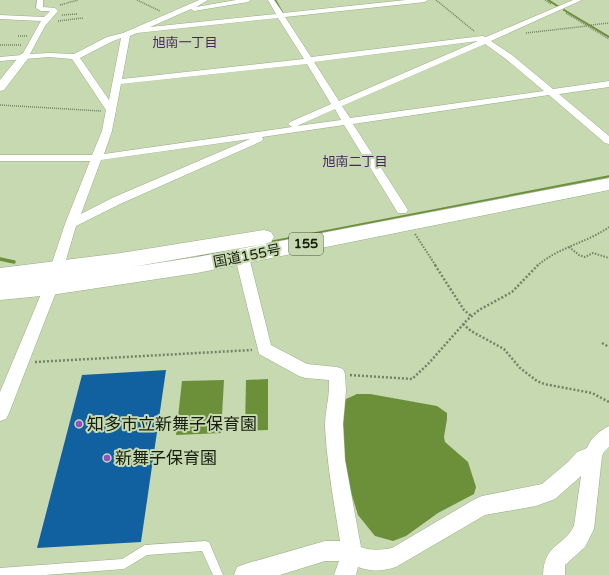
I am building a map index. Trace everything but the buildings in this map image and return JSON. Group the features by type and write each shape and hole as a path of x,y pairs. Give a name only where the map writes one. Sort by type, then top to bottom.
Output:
{"highway":[{"name":"国道155号","path":"0,276 54,278 142,274 242,257 405,217 609,171"},
{"name":"国道155号","path":"0,291 54,278 236,242 405,217 609,184"}],"street":[{"path":"0,88 30,51 30,45 46,19 54,11 53,9 38,7 40,0"},
{"path":"0,59 49,55 75,57 110,39 126,35 204,0"},
{"path":"184,10 248,0"},
{"path":"270,0 405,217"},
{"path":"135,31 425,0"},
{"path":"71,224 116,201 337,106 484,39 579,0"},
{"path":"0,17 46,19"},
{"path":"0,413 54,278 71,224 95,158 107,131 126,35"},
{"path":"117,82 484,39 509,57 609,141"},
{"path":"75,57 111,111"},
{"path":"0,158 95,158 609,84"},
{"path":"242,257 264,349 305,372 337,374 338,392 334,424 336,460 352,554 345,575"},
{"path":"554,575 557,557 579,539 584,529 592,456 597,446 609,435"},
{"path":"245,575 325,551 345,551 366,560 384,560 396,557 482,506 536,496 548,492 575,469 583,458 592,456"}],"lane":[{"path":"0,573 124,564 144,550 205,546 218,575"}],"path":[{"path":"53,9 63,4 78,0"},
{"path":"137,0 145,5 172,15"},
{"path":"436,0 484,39"},
{"path":"560,9 609,39"},
{"path":"591,25 609,23"},
{"path":"525,33 587,26"},
{"path":"0,45 30,45"},
{"path":"0,105 111,111"},
{"path":"405,217 464,310 471,316"},
{"path":"337,374 412,379 463,324 480,309 510,293 545,259 569,247 600,235 609,227"},
{"path":"569,247 579,255 585,257 593,253 609,258"},
{"path":"463,324 471,331 504,349 515,362 537,381 544,384 592,393 609,402"},
{"path":"602,343 609,346"},
{"path":"19,363 264,349"}],"shaded area":[{"path":"268,379 268,430 245,431 246,380"},
{"path":"224,380 221,433 176,435 182,381"},
{"path":"357,394 370,394 437,406 447,413 444,437 445,442 468,462 476,487 474,494 438,513 406,536 393,541 375,536 358,515 345,473 340,417 346,399"}],"waterway":[{"path":"275,0 282,12"},
{"path":"548,0 559,7"},
{"path":"564,10 609,37"},
{"path":"263,244 609,177"},
{"path":"198,255 223,251"},
{"path":"0,259 14,262"}],"place":[{"name":"知多市立新舞子保育園","path":"79,424"},
{"name":"新舞子保育園","path":"107,458"}],"district":[{"name":"旭南一丁目","path":"185,43"},
{"name":"旭南二丁目","path":"355,162"}]}
